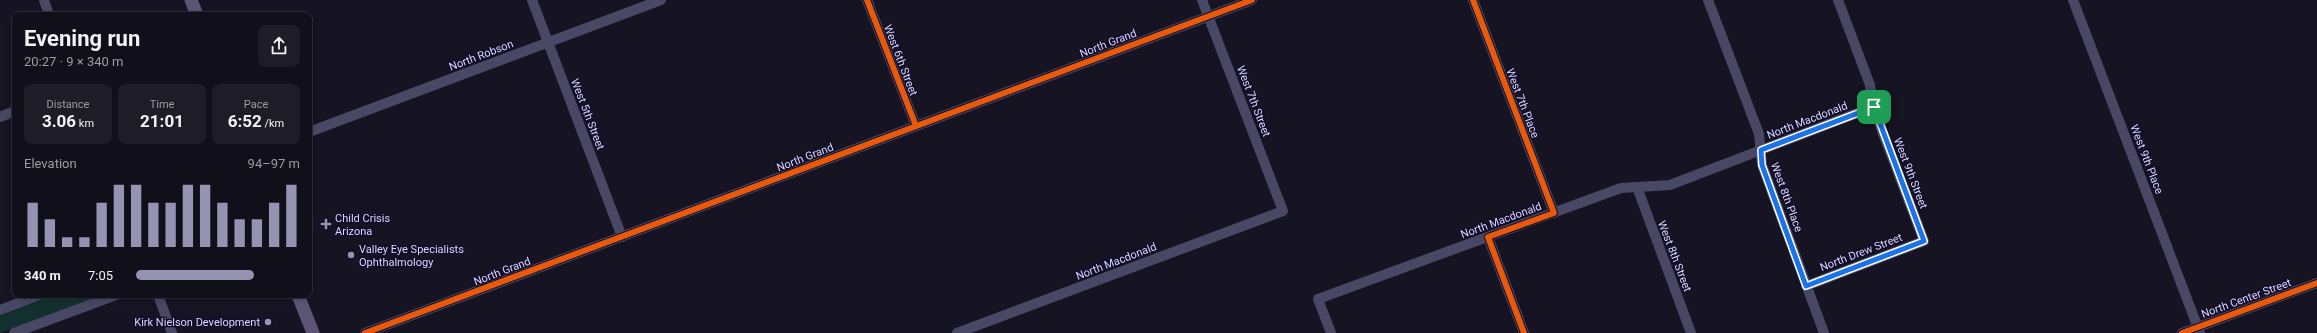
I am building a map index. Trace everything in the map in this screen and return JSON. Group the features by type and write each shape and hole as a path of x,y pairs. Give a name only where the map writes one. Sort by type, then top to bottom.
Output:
{"main road":[{"path":"191,0 196,12"},
{"path":"299,298 313,333"}],"street":[{"path":"44,0 48,12"},
{"name":"West 5th Street","path":"532,0 622,236"},
{"name":"North Robson","path":"312,131 661,0"},
{"name":"West 6th Street","path":"867,0 916,126"},
{"name":"West 7th Street","path":"1202,0 1283,211"},
{"name":"North Grand","path":"365,333 1252,0"},
{"name":"West 7th Place","path":"1473,0 1554,213"},
{"name":"West 8th Place","path":"1708,0 1759,134 1762,165 1824,333"},
{"name":"West 9th Street","path":"1838,0 1870,85 1874,107 1924,241"},
{"name":"West 9th Place","path":"2073,0 2199,330"},
{"name":"North Macdonald","path":"1331,333 1318,299 1621,188 1670,185 1874,107"},
{"path":"0,117 12,113"},
{"name":"West 8th Street","path":"1636,187 1691,333"},
{"name":"North Macdonald","path":"957,333 1283,211"},
{"path":"1488,237 1524,333"},
{"name":"North Drew Street","path":"1806,286 1924,241"},
{"name":"North Center Street","path":"2182,333 2199,330 2317,283"},
{"path":"0,310 31,298"},
{"path":"14,333 108,298"},
{"path":"159,298 172,333"},
{"path":"41,323 45,333"}],"green space":[{"path":"45,298 95,298 0,333 0,316"}],"cycle path":[{"path":"867,0 916,126"},
{"path":"365,333 1252,0"},
{"path":"1473,0 1554,213 1488,237 1524,333"},
{"path":"2182,333 2317,283"}],"place":[{"name":"Child Crisis Arizona","path":"326,224"},
{"name":"Valley Eye Specialists Ophthalmology","path":"351,255"},
{"name":"Kirk Nielson Development","path":"268,322"}],"route":[{"path":"1874,107 1924,241 1806,286 1762,165 1761,150 1874,107"}]}
